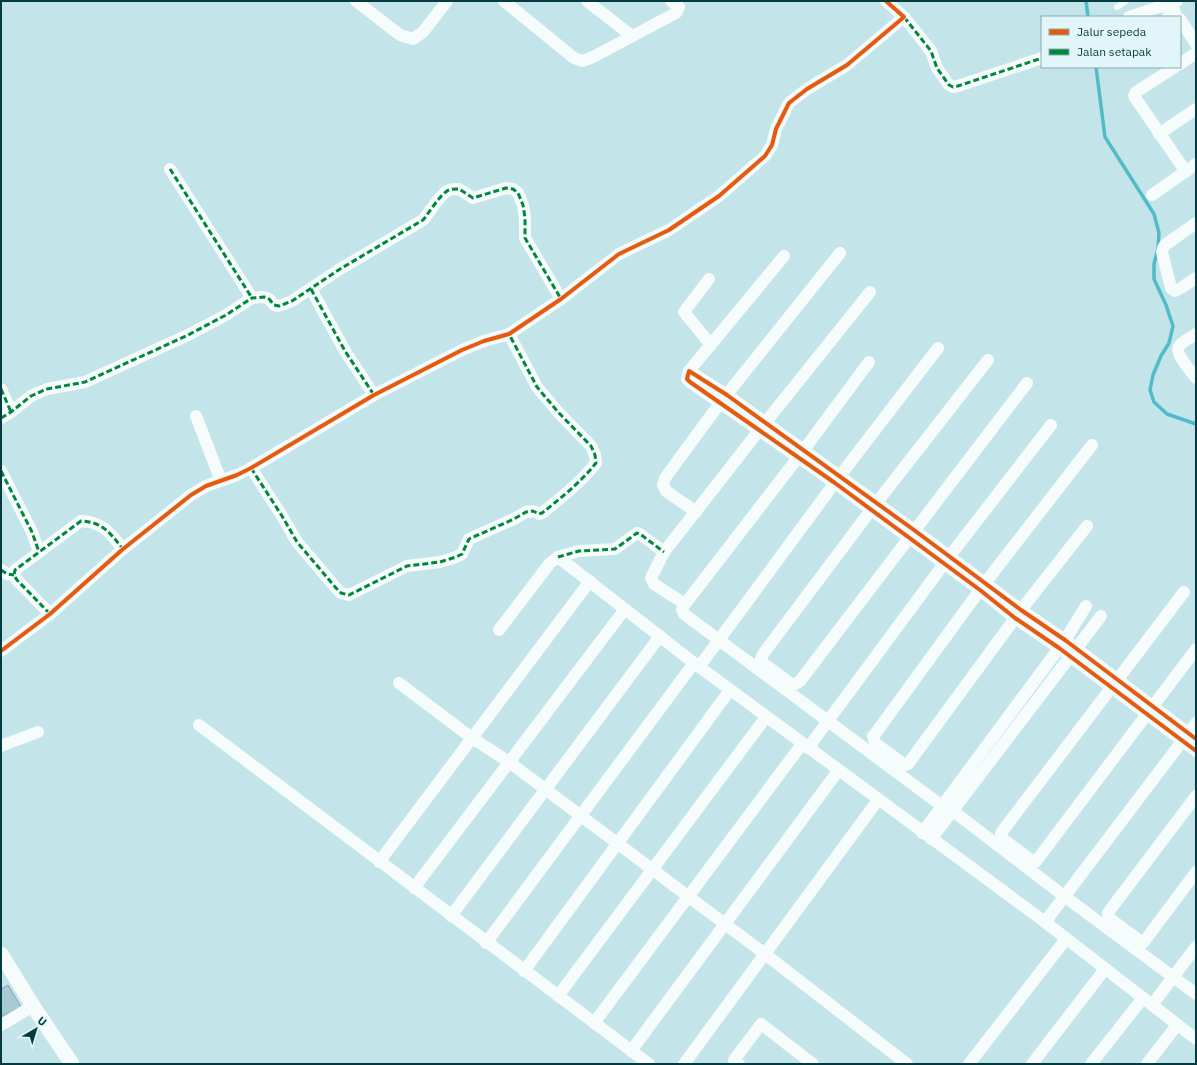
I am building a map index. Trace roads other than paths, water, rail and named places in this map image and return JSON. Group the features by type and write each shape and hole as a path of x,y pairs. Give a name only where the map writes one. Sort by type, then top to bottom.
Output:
{"street":[{"path":"356,1 400,35 413,39 423,32 439,4"},
{"path":"504,1 574,58 582,61 591,58 676,13 679,7 670,1"},
{"path":"587,1 632,36"},
{"path":"886,1 904,17 931,51 938,68 949,85 953,87 1041,58"},
{"path":"1135,16 1174,10"},
{"path":"1,651 50,614 124,549 191,495 206,486 251,468 374,395 462,350 484,341 509,334 561,299 619,254 669,230 719,196 766,156 772,145 776,129 789,103 807,89 847,65 904,17"},
{"path":"1181,21 1196,44"},
{"path":"1181,63 1196,53"},
{"path":"1173,68 1136,92 1134,96 1186,172"},
{"path":"1159,134 1196,109"},
{"path":"1152,195 1196,164"},
{"path":"170,169 252,298"},
{"path":"1,389 6,415 32,396 47,389 85,382 188,335 226,315 252,298 264,297 269,299 274,305 279,306 292,302 340,269 423,220 433,208 440,196 448,190 459,189 473,198 509,188 516,191 520,196 525,218 525,238 561,299"},
{"path":"1196,223 1165,245 1162,248 1162,252 1171,288 1175,291 1196,278"},
{"path":"696,512 666,491 663,485 665,478 723,399 840,253"},
{"path":"784,256 689,371 687,379 723,399 911,533 1018,614 1062,644 1114,684 1189,738 1196,751"},
{"path":"709,279 684,312 711,345"},
{"path":"311,289 345,351 374,395"},
{"path":"685,604 654,584 651,578 664,552 870,292"},
{"path":"251,468 297,542 336,588 341,593 349,596 407,566 440,562 456,557 462,554 469,539 492,530 526,512 530,511 539,514 542,513 563,496 591,469 596,463 595,455 591,446 537,388 509,334"},
{"path":"1196,334 1179,346 1178,350 1179,355 1196,378"},
{"path":"486,943 580,816 696,665 719,640 837,480 938,348"},
{"path":"988,360 763,654 761,659 763,663 790,683 795,684 800,681 911,533 1027,383"},
{"path":"868,362 682,610 684,614 828,722 948,808 1064,896 1140,947"},
{"path":"196,416 221,481"},
{"path":"594,1023 688,897 805,746 828,722 947,560 1051,425"},
{"path":"1087,526 1018,614 908,764 905,765 875,743 873,736 982,587 1092,445"},
{"path":"1,470 32,532 39,552"},
{"path":"50,614 17,580 14,575 15,570 81,521 90,521 99,524 111,534 124,549"},
{"path":"499,630 550,563 558,556 579,551 615,549 637,533 664,552"},
{"path":"558,556 568,566 590,581 696,665 1045,922 1196,1039"},
{"path":"1,570 7,574 14,575"},
{"path":"379,862 590,581"},
{"path":"1184,592 1001,833 1002,839 1035,862 1196,649"},
{"path":"948,808 1062,644 1086,606"},
{"path":"414,888 625,609"},
{"path":"927,836 1101,616"},
{"path":"451,916 660,636"},
{"path":"399,683 472,738 509,762 765,954 906,1064"},
{"path":"524,971 730,690"},
{"path":"558,996 766,717"},
{"path":"1045,922 1189,738 1196,722"},
{"path":"199,725 648,1064"},
{"path":"1,746 38,732"},
{"path":"631,1051 838,771"},
{"path":"1196,796 1108,913 1111,921 1174,977 1196,994"},
{"path":"684,1064 878,800"},
{"path":"1140,947 1196,872"},
{"path":"969,1064 1066,939"},
{"path":"1091,1064 1148,1002 1174,977 1196,947"},
{"path":"1,954 32,1006 72,1064"},
{"path":"1032,1064 1105,969"},
{"path":"1,1025 32,1006"},
{"path":"739,1064 734,1060 761,1024 813,1064"},
{"path":"1147,1064 1177,1024"}],"lane":[{"path":"1117,7 1126,1"}],"waterway":[{"path":"1086,1 1088,16"},
{"path":"1096,68 1105,137 1154,214 1159,233 1158,248 1154,264 1154,279 1166,305 1173,326 1169,343 1161,356 1153,375 1150,390 1154,402 1167,414 1196,424"}]}
